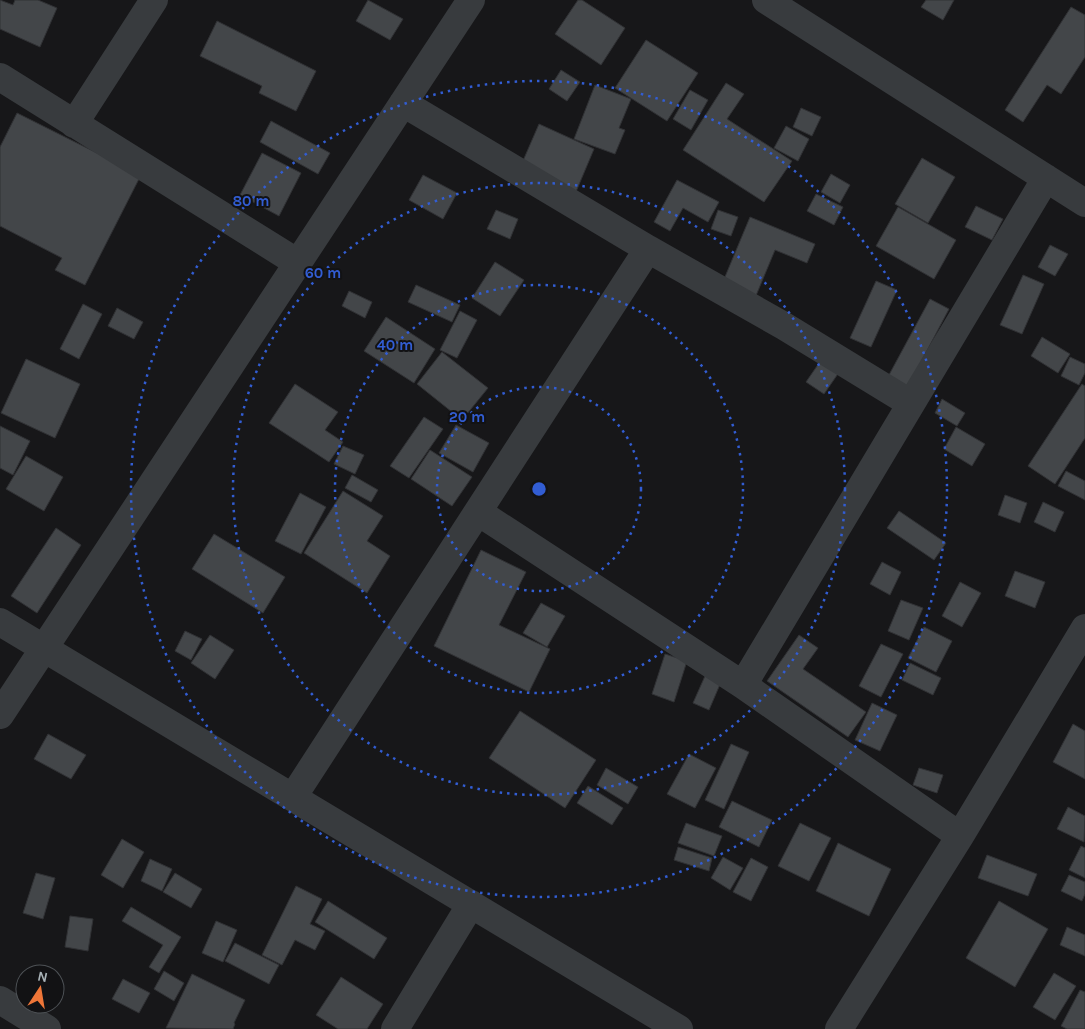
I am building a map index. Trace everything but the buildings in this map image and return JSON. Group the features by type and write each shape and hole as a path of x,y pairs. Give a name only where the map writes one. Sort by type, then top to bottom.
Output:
{"street":[{"path":"74,124 154,0"},
{"path":"0,715 471,0"},
{"path":"766,0 1085,203"},
{"path":"0,77 298,263"},
{"path":"403,104 648,249 784,326 910,403"},
{"path":"743,685 1046,178"},
{"path":"293,798 648,249"},
{"path":"478,512 743,685 960,836"},
{"path":"0,622 679,1029"},
{"path":"839,1029 960,836 1085,628"},
{"path":"395,1029 471,904"},
{"path":"0,1000 48,1029"}]}
